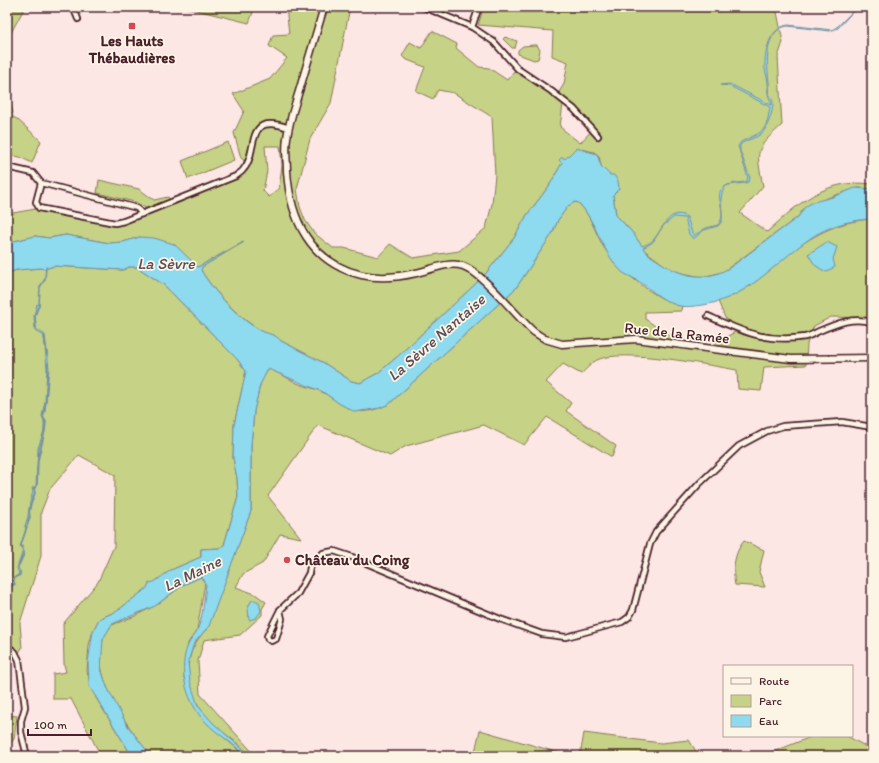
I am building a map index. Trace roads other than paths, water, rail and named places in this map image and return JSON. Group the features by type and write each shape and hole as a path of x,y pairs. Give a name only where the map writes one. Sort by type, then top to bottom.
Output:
{"main road":[{"name":"Rue de la Ramée","path":"324,7 289,128 286,153 292,207 297,221 306,237 324,257 345,270 371,276 402,276 452,264 464,266 477,274 534,332 544,339 562,344 636,339 769,357 811,360 872,358"}],"street":[{"path":"73,7 78,19"},
{"path":"424,7 472,27 494,42 518,69 551,91 574,110 598,136"},
{"path":"472,27 479,7"},
{"path":"41,183 36,202 40,208 115,223 142,214 236,176 245,166 253,139 258,129 270,124 289,128"},
{"path":"7,167 33,173 41,183 137,208 142,214"},
{"path":"708,316 742,332 764,337 784,338 807,336 847,320 856,319 872,322"},
{"path":"280,610 282,619 276,639 268,639 267,636 280,610 298,593 309,574 310,567 323,553 334,551 352,557 500,619 542,634 566,637 622,622 630,617 633,610 650,544 656,532 699,484 739,446 767,431 783,426 842,422 872,427"},
{"path":"7,646 15,652 20,660 25,708 21,721 21,732 27,756"}],"water":[{"path":"857,7 838,28 830,31 787,26 779,29 788,25 832,30"},
{"path":"779,29 770,41 767,58 769,84 768,91 765,69 767,49 769,42 772,36"},
{"path":"730,84 771,105 768,91 773,100 772,113 763,132 757,137 740,145 740,151 750,178 746,183 730,185 746,182 748,178 738,146 741,142 762,131 767,123 770,107 730,86 720,85"},
{"path":"576,148 597,154 601,166 610,175 614,175 618,181 619,189 613,195 616,215 632,232 642,246 653,240 663,226 653,242 643,248 646,252 666,266 685,274 694,276 713,275 732,266 798,217 805,207 813,202 833,197 855,188 872,189 872,219 844,223 817,234 750,286 736,294 720,301 690,306 679,306 671,303 622,272 609,256 585,211 579,203 575,202 568,206 558,220 552,234 516,288 389,404 380,408 355,412 323,392 268,369 260,385 254,411 251,445 251,511 209,626 194,643 188,662 190,681 198,706 213,723 250,756 245,756 206,723 191,701 185,683 185,654 188,645 199,625 202,614 206,585 201,577 183,585 155,606 112,624 103,639 101,669 107,687 127,725 151,756 132,756 89,686 88,662 93,631 99,619 117,611 147,588 149,583 154,582 171,570 201,557 201,549 220,548 224,545 238,497 237,478 233,458 234,425 246,371 237,359 164,285 137,267 129,267 123,270 54,266 44,269 17,270 7,273 7,243 35,236 49,238 66,235 109,243 123,242 140,237 154,238 174,244 198,267 244,242 202,267 201,270 219,295 235,312 263,332 274,335 281,341 324,363 351,381 360,383 378,373 397,357 483,277 514,238 527,215 549,186 562,163 559,160 562,157 565,159"},
{"path":"726,186 721,197 722,209 720,192 723,187"},
{"path":"681,214 687,217 693,236 706,228 718,225 722,218 722,221 718,226 704,230 693,239 689,234 685,218 674,217 663,226 671,217"},
{"path":"827,242 837,247 833,259 835,267 825,272 815,265 808,254"},
{"path":"37,304 39,305 35,316 36,329 45,335 49,368 45,412 43,416 45,424 44,429 44,421 42,416 45,401 47,369 44,336 35,330 34,315"},
{"path":"44,431 39,450 37,465 38,448"},
{"path":"37,474 37,486 33,488 35,492 31,501 29,518 25,526 33,492 32,488 36,486"},
{"path":"24,534 21,546 24,551 18,568 21,573 13,579 15,584 7,588 13,584 12,579 19,574 17,568 23,550 20,547"},
{"path":"255,600 259,602 261,611 256,618 249,620 248,608 251,601"}],"waterway":[{"path":"36,330 35,315 39,305 40,287 45,279 46,267"},
{"path":"44,336 47,355"},
{"path":"23,539 30,517 29,510 35,493 34,489 37,486 38,460 45,431 46,422 43,417 46,401 48,363"},
{"path":"19,565 24,554 21,544"},
{"path":"7,589 15,584 13,580 20,575 20,572"}],"place":[{"name":"Les Hauts Thébaudières","path":"132,26"},
{"name":"Château du Coing","path":"287,560"}],"water label":[{"name":"La Sèvre","path":"166,263"},
{"name":"La Sèvre Nantaise","path":"436,337"},
{"name":"La Maine","path":"192,573"}]}
